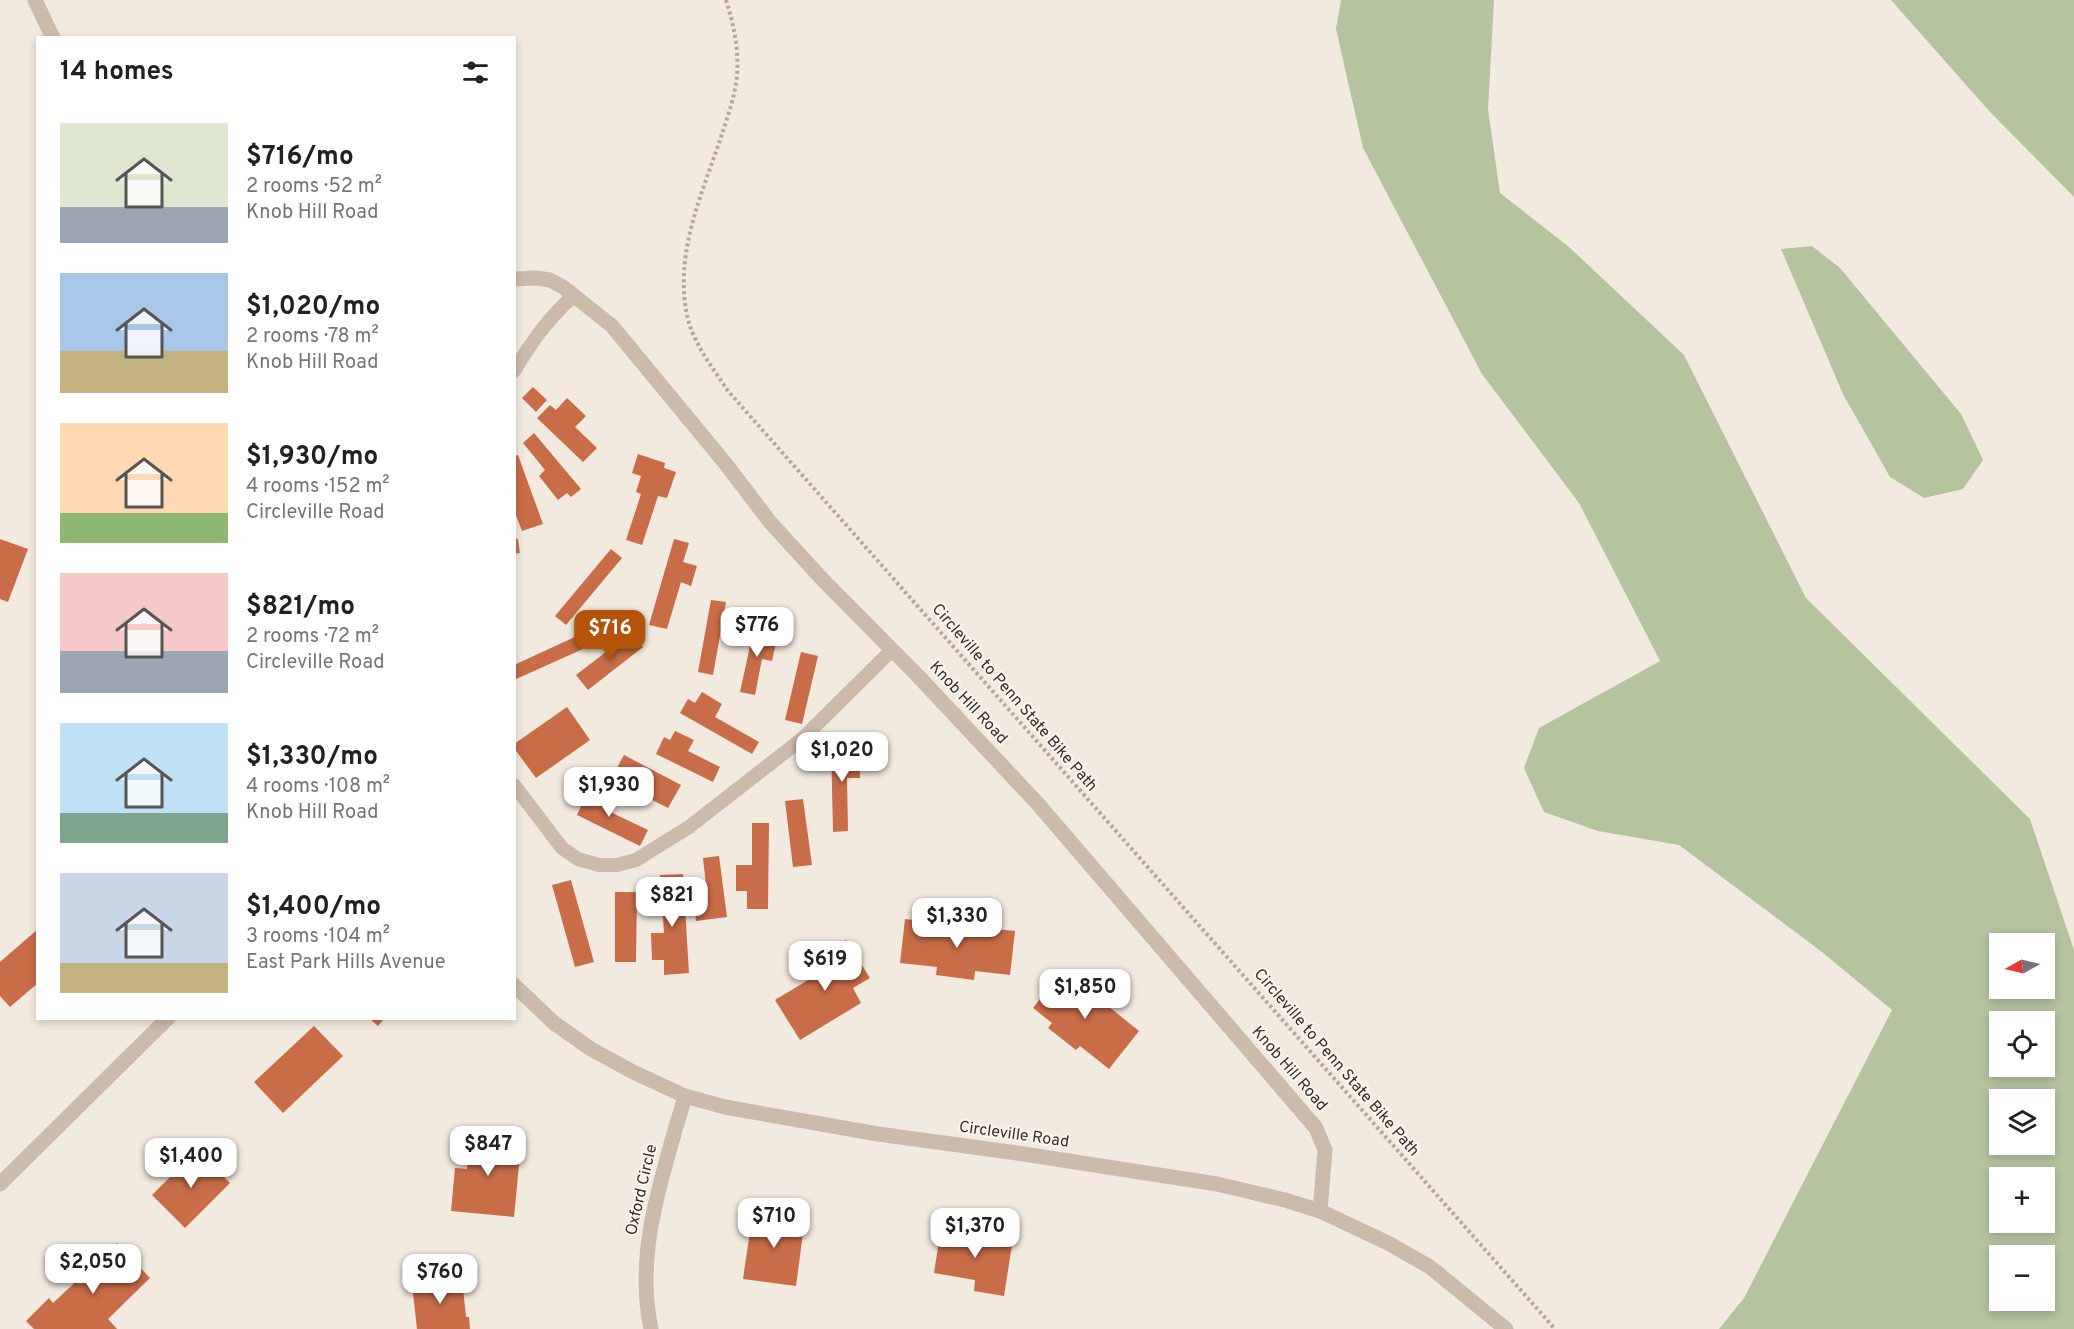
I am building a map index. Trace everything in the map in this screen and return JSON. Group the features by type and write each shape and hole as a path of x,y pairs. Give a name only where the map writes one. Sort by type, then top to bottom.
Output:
{"street":[{"path":"35,0 52,36"},
{"name":"Knob Hill Road","path":"516,279 550,280 574,295 612,326 725,463 770,522 1038,804 1316,1128 1325,1150 1320,1211"},
{"name":"Circleville Road","path":"516,987 554,1023 591,1049 685,1096 725,1107 878,1134 1217,1184 1320,1211 1378,1238 1430,1267 1506,1329"},
{"path":"0,1184 166,1020"},
{"name":"Oxford Circle","path":"651,1329 646,1280 648,1236 658,1191 685,1096"}],"lane":[{"path":"516,368 535,335 574,295"},
{"path":"516,787 562,848 578,859 598,865 617,865 636,860 689,827 802,739 892,650"}],"path":[{"name":"Circleville to Penn State Bike Path","path":"726,0 737,48 736,78 727,119 696,207 686,249 683,280 687,316 699,346 735,400 1556,1329"}],"green space":[{"path":"1341,0 1494,0 1488,109 1500,193 1569,247 1684,355 1806,598 2030,819 2074,950 2074,1329 1719,1329 1744,1298 1892,1010 1822,952 1679,845 1598,831 1544,812 1524,768 1539,728 1660,661 1579,503 1482,374 1363,148 1336,29"},
{"path":"1891,0 2074,0 2074,197 1990,112"},
{"path":"1812,246 1840,268 1961,414 1983,460 1963,489 1924,498 1890,477 1843,394 1781,249"}],"building":[{"path":"533,387 547,400 536,412 522,398"},
{"path":"567,398 586,416 575,427 597,448 583,462 537,418 550,405 556,410"},
{"path":"534,433 581,489 571,497 567,493 558,500 539,476 545,470 523,443"},
{"path":"638,454 665,463 664,468 676,472 667,498 658,496 642,545 626,540 641,494 636,492 641,476 632,473"},
{"path":"518,455 543,524 522,531 516,515 516,456"},
{"path":"0,539 28,549 8,602 0,599"},
{"path":"516,539 518,539 520,553 516,554"},
{"path":"674,539 689,543 683,562 697,566 691,586 681,582 667,629 649,625"},
{"path":"611,549 622,558 566,625 555,616"},
{"path":"711,600 726,602 713,675 698,672"},
{"path":"755,623 771,627 768,641 776,643 772,661 762,659 755,695 740,692"},
{"path":"632,632 643,647 588,690 576,675"},
{"path":"577,636 583,649 516,679 516,664"},
{"path":"801,652 818,656 802,724 785,720"},
{"path":"702,692 722,704 715,717 759,742 752,754 680,713 688,699 695,703"},
{"path":"567,707 590,740 536,778 516,751 516,743"},
{"path":"675,731 694,740 688,751 720,767 713,782 656,754 664,737 670,740"},
{"path":"847,741 847,758 859,757 860,778 847,778 848,831 833,832 831,742"},
{"path":"624,755 681,785 668,808 611,779"},
{"path":"590,787 610,797 604,809 648,830 640,846 577,815"},
{"path":"803,799 812,865 793,867 785,801"},
{"path":"752,823 769,823 768,909 747,909 747,891 736,891 736,865 752,865"},
{"path":"719,856 727,917 696,921 693,896 707,894 703,858"},
{"path":"683,874 689,973 664,975 664,960 652,960 651,933 664,933 660,875"},
{"path":"571,880 594,962 575,967 552,885"},
{"path":"615,892 637,892 636,962 615,962"},
{"path":"905,919 1015,931 1010,975 975,971 974,980 936,975 937,967 900,963"},
{"path":"36,931 36,985 10,1007 0,996 0,962"},
{"path":"846,940 870,978 853,988 861,1003 800,1040 775,1000 828,968 820,956"},
{"path":"1063,970 1139,1031 1109,1069 1080,1046 1076,1050 1048,1028 1052,1023 1033,1008"},
{"path":"371,1020 383,1020 378,1026"},
{"path":"314,1026 343,1056 283,1113 254,1082"},
{"path":"480,1130 506,1133 506,1143 521,1144 514,1217 451,1211 455,1168 467,1169 470,1138 480,1139"},
{"path":"197,1150 230,1183 185,1228 152,1195"},
{"path":"753,1211 805,1218 796,1286 743,1279"},
{"path":"941,1228 1013,1239 1004,1296 974,1291 975,1280 934,1273"},
{"path":"117,1243 150,1278 108,1319 117,1329 34,1329 26,1321 49,1298 53,1303"},
{"path":"462,1279 466,1317 469,1317 470,1329 417,1329 412,1284"}]}
